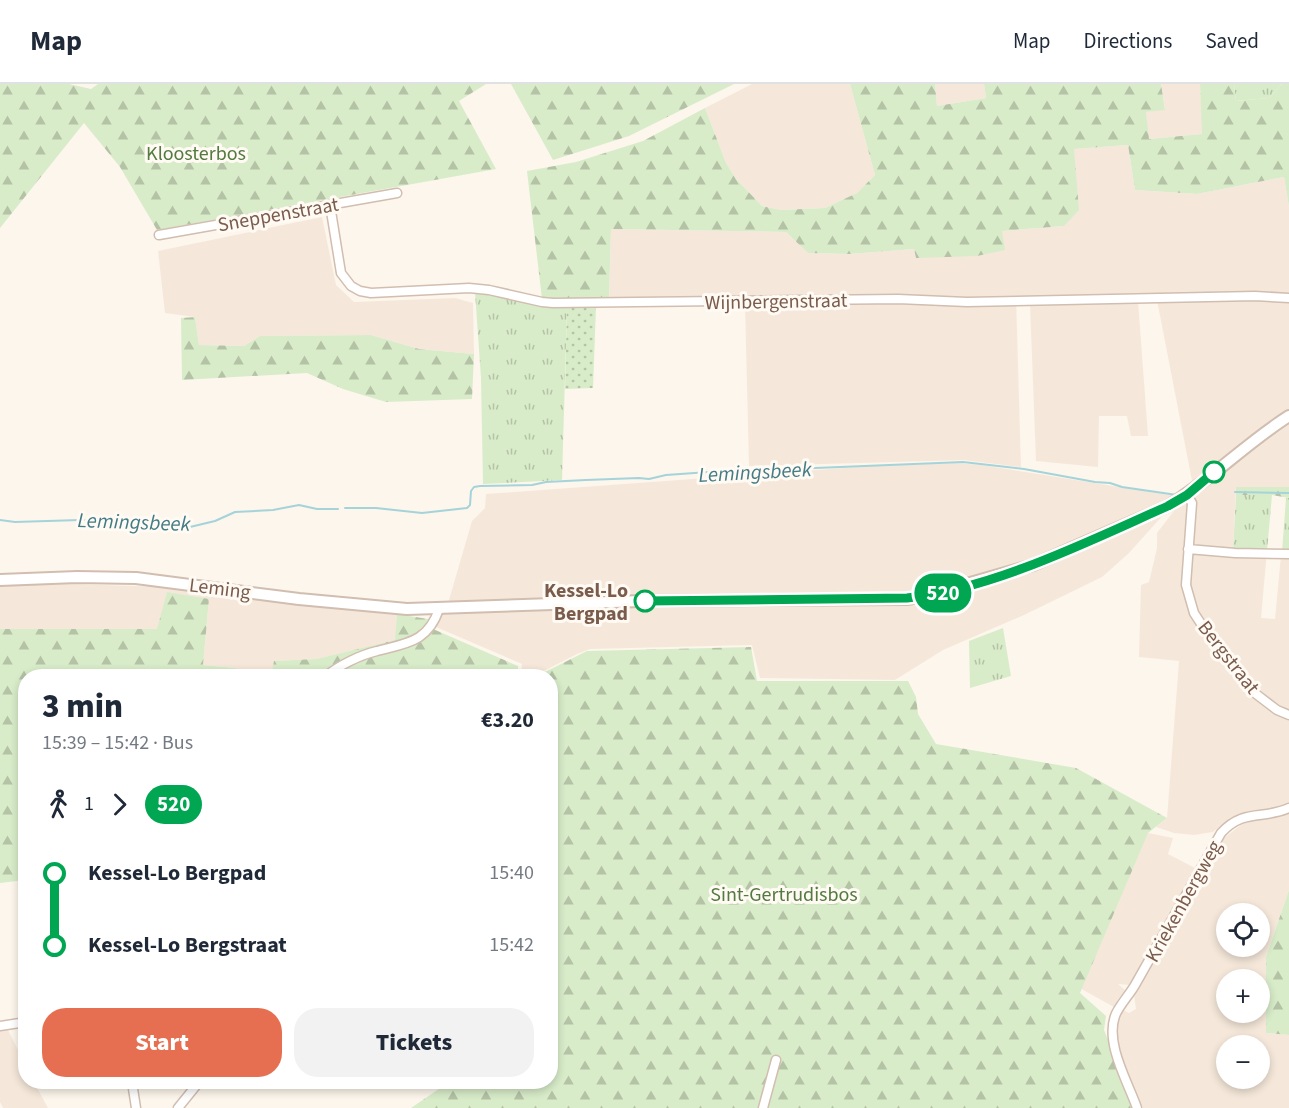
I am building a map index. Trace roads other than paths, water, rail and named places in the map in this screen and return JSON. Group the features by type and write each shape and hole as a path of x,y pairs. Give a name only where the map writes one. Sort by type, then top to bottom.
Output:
{"street":[{"name":"Sneppenstraat","path":"159,235 397,193"},
{"name":"Wijnbergenstraat","path":"330,204 340,273 351,286 371,293 469,288 553,303 898,299 967,302 1255,296 1289,298"},
{"name":"Leming","path":"0,580 77,577 136,578 299,599 407,609 641,601 925,597 1033,565 1168,506 1187,495 1241,450 1289,416"},
{"name":"Bergstraat","path":"1187,495 1192,503 1186,585 1194,612 1209,636 1256,694 1277,710 1289,715"},
{"path":"1188,549 1289,554"},
{"path":"338,669 361,656 416,640 435,620 439,609"},
{"name":"Kriekenbergweg","path":"1137,1108 1120,1064 1112,1034 1114,1017 1125,1002 1221,833 1234,821 1245,816 1281,812 1289,808"},
{"path":"0,1026 18,1023"},
{"path":"763,1108 776,1060"},
{"path":"133,1089 136,1108"},
{"path":"178,1108 193,1089"}],"waterway":[{"name":"Lemingsbeek","path":"345,508 376,508 422,513 467,508 470,505 471,491 474,487 480,486 649,479 666,475 723,471 778,471 963,462 1024,469 1177,495"},
{"name":"Lemingsbeek","path":"1235,492 1289,493"},
{"name":"Lemingsbeek","path":"0,520 15,522 112,519 190,527 215,521 235,512 273,510 299,505 317,509 338,509"}],"place":[{"name":"Kessel-Lo Bergpad","path":"645,601"}],"park label":[{"name":"Kloosterbos","path":"196,153"},
{"name":"Sint-Gertrudisbos","path":"784,894"}]}
